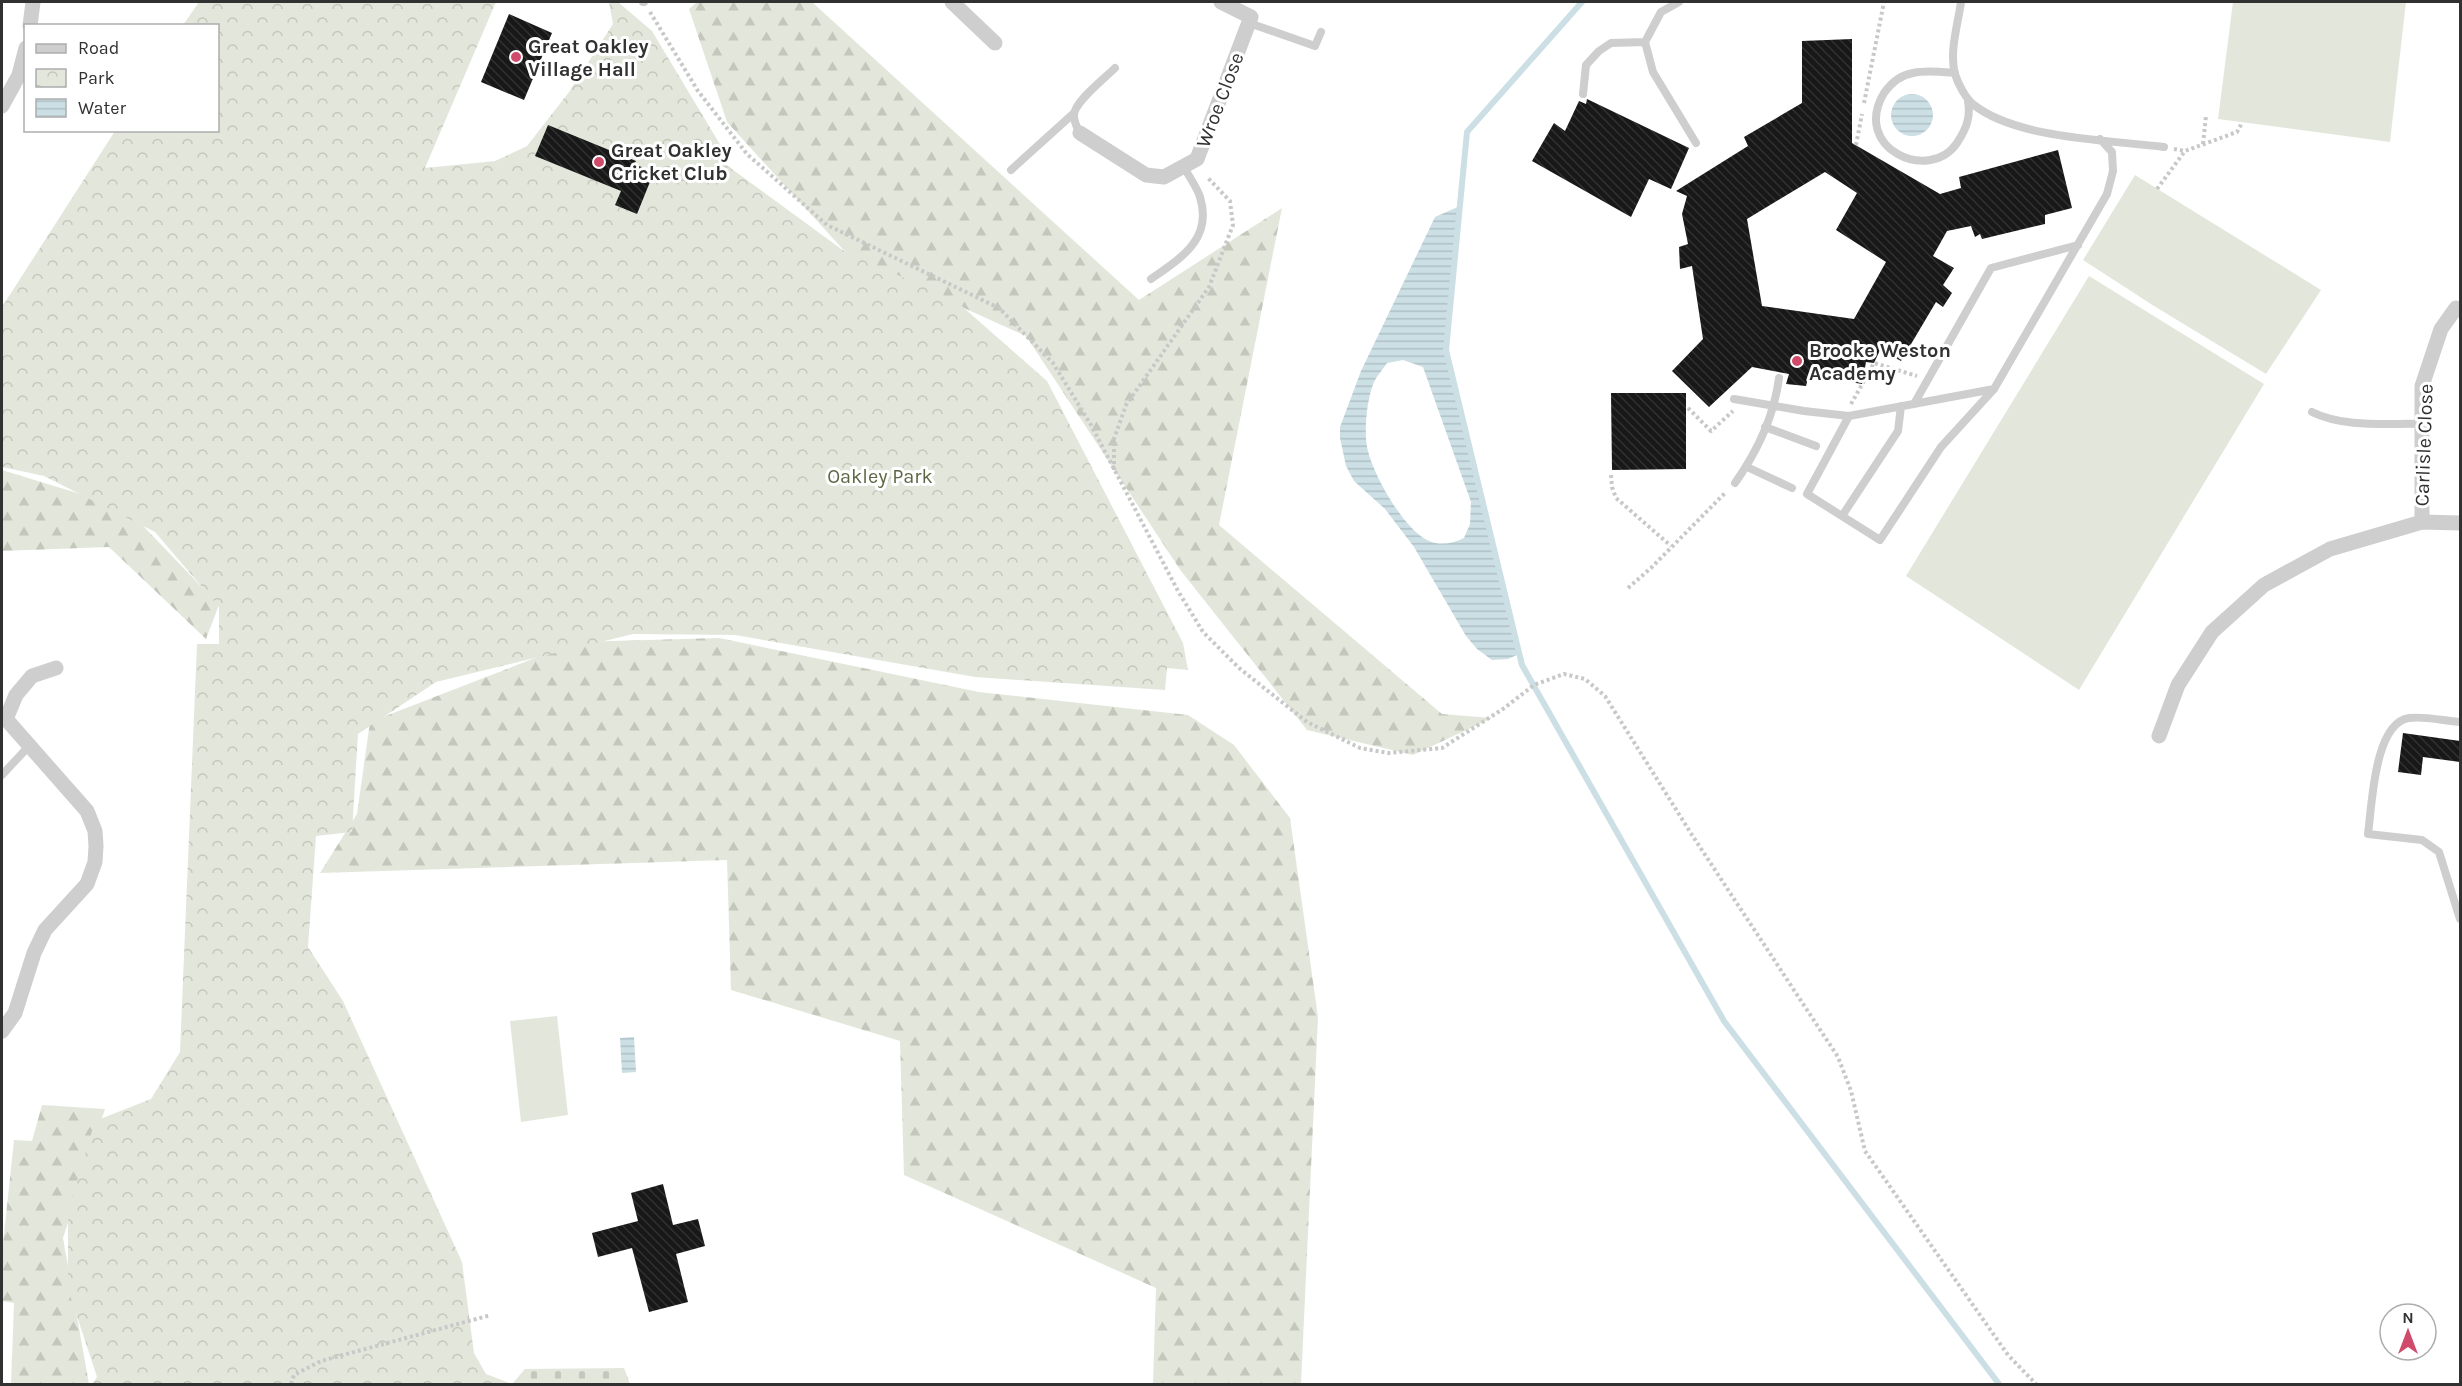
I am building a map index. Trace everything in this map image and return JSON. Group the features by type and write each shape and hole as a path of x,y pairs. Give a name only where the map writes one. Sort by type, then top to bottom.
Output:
{"street":[{"path":"30,24 33,2"},
{"path":"954,2 994,43"},
{"path":"1221,2 1250,20"},
{"name":"Wroe Close","path":"1080,133 1146,175 1164,177 1191,163 1250,20"},
{"path":"2,106 19,75 24,56"},
{"name":"Carlisle Close","path":"2422,522 2422,386 2440,329 2459,305"},
{"path":"2159,736 2178,685 2212,632 2264,585 2330,549 2422,522 2460,523"},
{"path":"2,1030 15,1013 34,953 45,930 87,884 95,862 95,831 87,812 6,719 16,695 32,676 56,668"}],"lane":[{"path":"1679,2 1660,12 1645,42 1653,72 1696,143"},
{"path":"1961,2 1954,48 1955,73 1972,104 1996,118 2029,130 2164,147"},
{"path":"1250,20 1315,46 1321,32"},
{"path":"1583,94 1586,65 1599,51 1611,43 1645,42"},
{"path":"1011,170 1074,113 1079,103 1115,68"},
{"path":"1955,73 1913,73 1900,77 1889,86 1877,106 1876,125 1882,142 1895,153 1912,160 1934,160 1952,150 1967,128 1970,110 1968,98"},
{"path":"1074,113 1080,133"},
{"path":"1847,415 1807,495 1880,540 1941,447 1994,389 2108,194 2113,171 2112,152 2100,139"},
{"path":"1151,279 1186,255 1198,235 1203,219 1200,196 1191,163"},
{"path":"1914,404 1991,268 2078,244"},
{"path":"1735,483 1747,467 1775,406 1779,378"},
{"path":"1734,399 1847,415 1994,389"},
{"path":"1842,516 1898,431 1901,406"},
{"path":"2312,412 2325,418 2342,421 2422,424"},
{"path":"1765,428 1816,446"},
{"path":"1747,467 1792,488"},
{"path":"2460,722 2408,718 2392,728 2381,745 2368,834 2422,840 2439,852 2460,919"},
{"path":"2,775 29,746"}],"path":[{"path":"644,2 698,91 747,154 827,225 999,308 1053,363 1091,425 1178,591 1203,632 1239,668 1307,722 1360,748 1389,753 1442,748 1503,709 1534,685 1564,674 1585,679 1605,696 1692,835 1838,1057 1851,1091 1864,1152 2008,1355 2036,1384"},
{"path":"1856,146 1884,2"},
{"path":"2203,144 2206,116"},
{"path":"2164,147 2185,151 2237,132 2242,123"},
{"path":"2157,189 2185,151"},
{"path":"1114,470 1114,439 1126,405 1209,287 1233,225 1230,201 1191,163"},
{"path":"1847,415 1874,363 1928,379"},
{"path":"1688,408 1711,431 1744,400"},
{"path":"1611,475 1616,498 1671,546"},
{"path":"1628,588 1651,568 1735,483"},
{"path":"291,1384 294,1375 321,1361 491,1315"}],"green space":[{"name":"Oakley Park","path":"199,2 496,2 425,168 495,161 527,146 569,92 613,24 609,2 618,2 652,31 721,146 725,164 844,251 956,301 1047,381 1183,643 1188,670 1167,668 1165,690 975,677 735,635 633,634 436,682 358,734 352,832 316,836 308,947 343,1001 462,1262 474,1353 486,1374 512,1384 92,1384 97,1377 68,1289 68,1211 95,1121 151,1099 180,1052 197,644 219,644 219,607 155,532 44,476 2,467 2,307 114,132 219,132 219,24 184,24"},
{"path":"697,2 812,2 1139,300 1282,208 1219,525 1442,714 1492,718 1413,755 1307,730 1181,571 1026,336 849,256 727,122 689,9"},
{"path":"2233,2 2406,2 2390,142 2218,119"},
{"path":"2135,175 2321,290 2266,374 2083,260"},
{"path":"2089,276 2264,384 2079,690 1906,576"},
{"path":"2,470 126,508 219,605 206,639 109,547 2,551"},
{"path":"719,638 979,692 1188,715 1234,745 1290,818 1318,1017 1301,1384 1153,1384 1156,1288 904,1175 900,1041 731,990 727,860 320,873 357,814 370,722 576,642"},
{"path":"557,1016 568,1115 521,1122 510,1021"},
{"path":"42,1105 105,1109 63,1238 89,1384 11,1384 14,1303 2,1301 2,1253 14,1140 32,1141"},
{"path":"624,1368 630,1384 512,1384 525,1369"}],"water":[{"path":"1912,94 1920,95 1927,100 1932,107 1932,123 1927,130 1920,135 1912,136 1904,135 1897,130 1892,123 1891,115 1892,107 1897,100 1904,95"},
{"path":"1460,206 1446,350 1519,654 1508,659 1492,660 1477,649 1466,636 1414,547 1385,509 1354,481 1346,466 1340,438 1340,427 1361,371 1435,217","holes":["1403,360 1423,367 1471,502 1470,524 1464,538 1447,543 1429,541 1419,535 1400,514 1383,488 1371,462 1367,444 1366,416 1369,397 1374,382 1387,363"]},
{"path":"634,1037 636,1072 622,1073 620,1038"}],"building":[{"name":"Great Oakley Village Hall","path":"509,14 552,33 524,100 481,82"},
{"path":"1852,39 1852,143 1940,194 1961,188 1959,177 2058,150 2072,208 2045,215 2045,224 1982,239 1980,234 1975,237 1971,226 1947,231 1933,256 1954,268 1943,285 1952,293 1943,307 1936,302 1901,361 1880,350 1874,363 1866,362 1862,384 1809,375 1806,386 1786,384 1789,374 1752,367 1709,407 1672,371 1703,339 1692,266 1680,269 1679,247 1688,244 1682,214 1687,196 1676,191 1748,146 1744,137 1802,103 1802,41","holes":["1825,172 1857,193 1836,230 1886,262 1854,319 1762,306 1747,219"]},
{"path":"1587,99 1689,148 1671,189 1649,179 1631,217 1532,161 1554,123 1565,131 1579,101 1586,104"},
{"path":"548,125 636,161 634,164 654,172 637,214 615,205 621,191 535,156"},
{"path":"1611,393 1686,393 1686,469 1612,470"},
{"path":"2403,733 2460,741 2460,762 2423,757 2421,775 2398,772"},
{"path":"663,1184 673,1225 698,1219 705,1246 676,1254 688,1302 649,1312 632,1248 598,1257 592,1233 638,1221 631,1193"}],"waterway":[{"path":"1582,2 1467,132 1446,350 1522,665 1724,1021 1999,1384"}],"place":[{"name":"Great Oakley Village Hall","path":"516,57"},
{"name":"Great Oakley Cricket Club","path":"599,162"},
{"name":"Brooke Weston Academy","path":"1797,361"}]}
